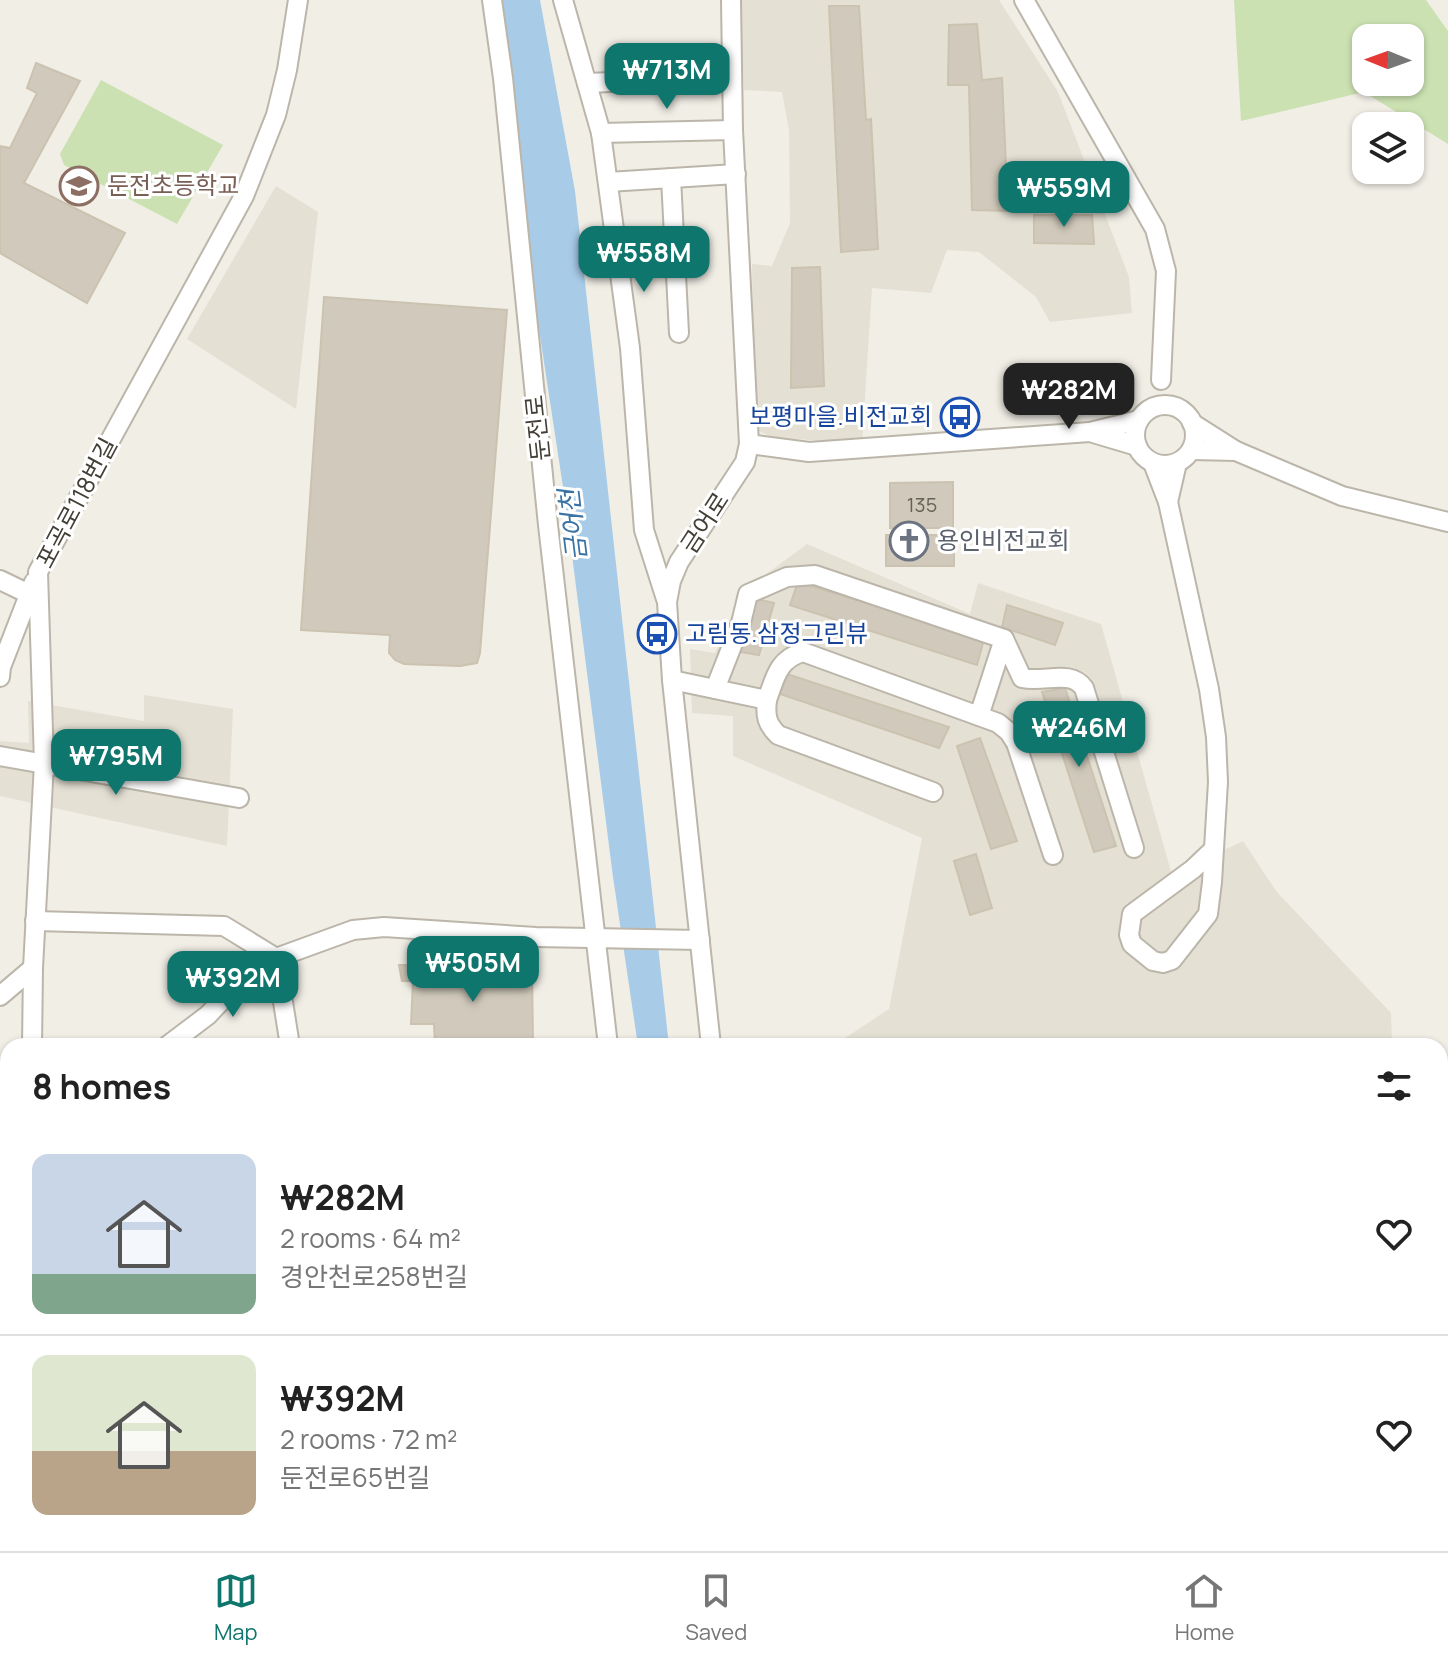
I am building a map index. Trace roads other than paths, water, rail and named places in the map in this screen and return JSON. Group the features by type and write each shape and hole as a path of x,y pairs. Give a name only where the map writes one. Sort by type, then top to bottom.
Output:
{"street":[{"name":"포곡로118번길","path":"32,1038 44,763 38,572 244,196 276,115 298,0"},
{"name":"둔전로","path":"492,0 503,78 548,525 602,938 608,1038"},
{"path":"563,0 601,133 630,348 644,530 667,602"},
{"name":"금어로","path":"710,1038 693,940 667,602 679,562 745,462 749,444 733,130 731,0"},
{"path":"749,444 809,452 1090,432 1144,415 1157,406 1173,406 1185,412 1192,423 1195,440 1192,450 1177,463 1167,466 1153,463 1141,454 1137,446 1135,436 1144,415 1161,380 1166,271 1155,229 1024,0"},
{"path":"587,83 732,77"},
{"path":"601,133 733,130"},
{"path":"608,182 736,174"},
{"path":"671,178 679,333"},
{"path":"1161,380 1173,406"},
{"path":"1192,423 1236,451 1342,496 1448,522"},
{"path":"1090,432 1137,446"},
{"path":"1192,450 1236,451"},
{"path":"1153,463 1168,502 1209,689 1218,782 1214,849 1208,914 1172,960 1163,963 1153,961 1132,944 1129,935 1132,914 1193,869 1214,849"},
{"path":"1168,502 1177,463"},
{"path":"0,677 1,667 38,572"},
{"path":"715,689 741,623 748,594 787,577 815,575 1004,639 1022,678 1038,682 1068,677 1078,679 1084,688 1134,848"},
{"path":"0,580 29,594"},
{"path":"979,716 1004,639"},
{"path":"933,792 778,735 768,725 765,712 783,663 790,655 803,652 998,723 1016,743 1053,855"},
{"path":"672,680 767,700"},
{"path":"0,756 239,798"},
{"path":"35,921 224,926 276,958 289,1038"},
{"path":"178,1038 208,1015 242,979 276,958 353,930 384,927 536,937 693,940"},
{"path":"0,996 33,968"}],"water":[{"name":"금어천","path":"501,0 540,0 575,191 668,1038 637,1038 565,500 531,277"}],"place":[{"name":"둔전초등학교","path":"79,186"},
{"name":"보평마을.비전교회","path":"960,417"},
{"name":"용인비전교회","path":"909,541"},
{"name":"고림동.삼정그린뷰","path":"657,634"}]}
